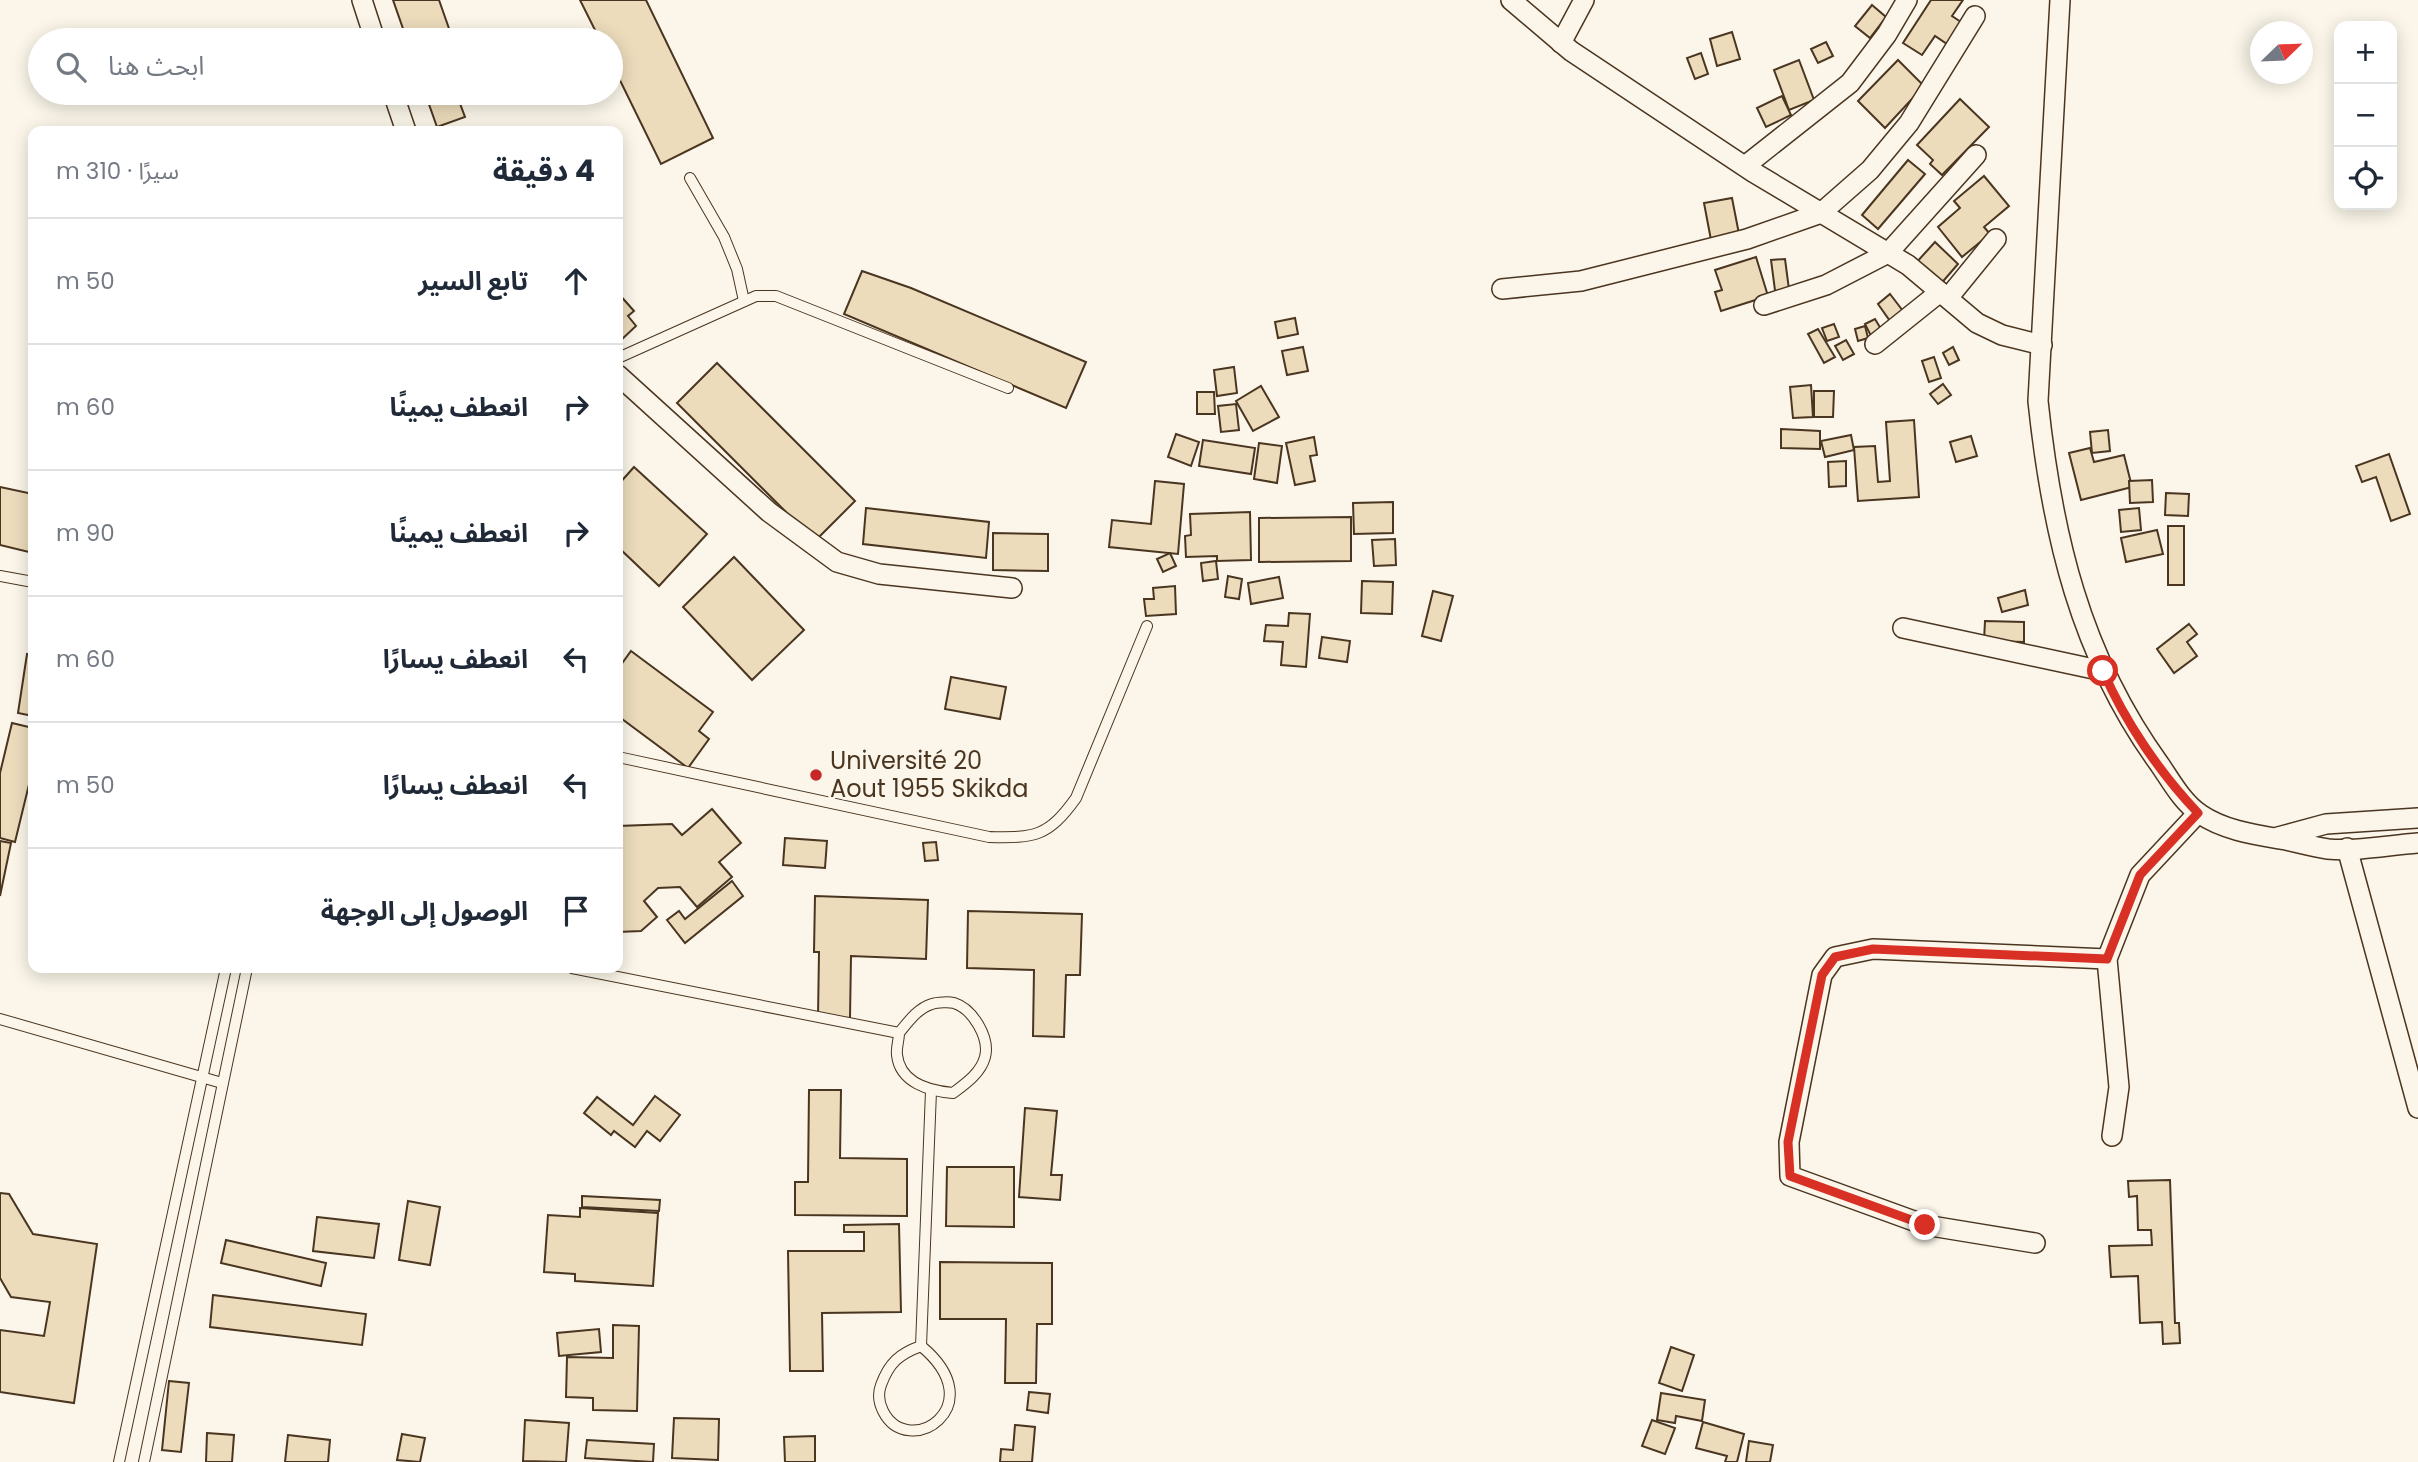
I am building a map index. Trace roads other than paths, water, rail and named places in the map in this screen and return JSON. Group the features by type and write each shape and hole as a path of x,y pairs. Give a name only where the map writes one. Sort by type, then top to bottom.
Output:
{"street":[{"path":"362,0 371,28"},
{"path":"1511,0 1561,43 1745,166 1908,265 1977,323 2002,335 2042,345"},
{"path":"1561,43 1584,0"},
{"path":"1745,166 1850,83 1887,34 1907,0"},
{"path":"2060,0 2038,401 2045,466 2062,550 2081,614 2103,671 2145,745 2184,799 2198,813 2216,823 2244,833 2329,849 2418,843"},
{"path":"1502,289 1581,281 1747,240 1821,213 1870,170 1909,123 1975,16"},
{"path":"397,105 404,126"},
{"path":"1764,305 1826,285 1888,253 1976,155"},
{"path":"1875,344 1944,295 1996,239"},
{"path":"623,380 769,512 837,562 878,574 1012,588"},
{"path":"1903,628 2103,671"},
{"path":"2112,1136 2119,1087 2107,959 2140,875 2198,813"},
{"path":"2274,838 2326,824 2418,818"},
{"path":"2347,848 2418,1108"},
{"path":"2035,1242 1925,1225 1790,1176 1788,1142 1822,975 1835,957 1873,949 2107,959"}],"lane":[{"path":"690,178 724,237 737,270 744,301"},
{"path":"623,356 756,296 776,296 1008,388"},
{"path":"0,576 28,581"},
{"path":"623,758 989,837 1019,838 1038,835 1060,820 1076,798 1147,626"},
{"path":"119,1462 225,973"},
{"path":"144,1462 246,973"},
{"path":"597,973 900,1033"},
{"path":"954,1003 967,1012 981,1028 986,1042 985,1057 971,1079 953,1093 931,1091 908,1079 897,1057 900,1033 916,1014 932,1004 954,1003"},
{"path":"0,1019 222,1083"},
{"path":"920,1346 931,1091"},
{"path":"920,1346 934,1357 945,1372 950,1388 948,1409 942,1419 930,1427 906,1430 888,1421 881,1406 879,1390 886,1370 895,1358 920,1346"}],"place":[{"name":"Université 20 Aout 1955 Skikda","path":"816,775"}]}
